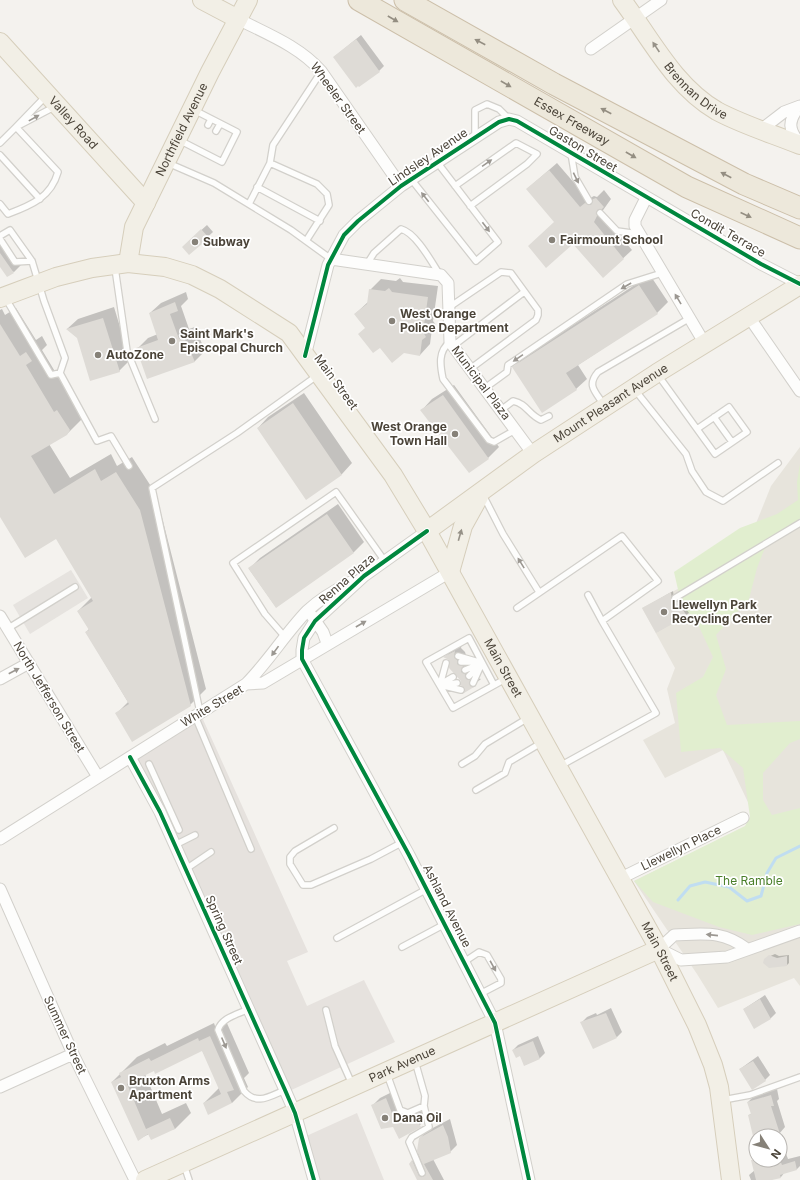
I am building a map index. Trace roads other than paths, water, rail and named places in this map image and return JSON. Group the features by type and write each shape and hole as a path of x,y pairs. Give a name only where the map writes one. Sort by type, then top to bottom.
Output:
{"highway":[{"name":"Essex Freeway","path":"359,0 687,187 794,237"},
{"name":"Essex Freeway","path":"405,0 560,88 744,184 800,208"}],"main road":[{"path":"202,0 238,19"},
{"name":"Northfield Avenue","path":"121,263 134,227 248,0"},
{"name":"Brennan Drive","path":"622,0 674,73 697,97 717,111 800,145"},
{"name":"Valley Road","path":"0,42 146,203"},
{"name":"Main Street","path":"2,294 76,272 121,263 165,267 192,274 242,302 289,333 318,375 393,476 427,531 482,630 501,682 530,717 659,950 706,1045 713,1065 721,1100 731,1180"},
{"name":"Mount Pleasant Avenue","path":"427,531 533,454 657,373 800,284"},
{"path":"450,572 463,526 482,492"},
{"name":"Park Avenue","path":"145,1180 659,950"}],"street":[{"path":"591,49 662,0"},
{"name":"Wheeler Street","path":"238,19 304,54 321,72 401,186"},
{"path":"762,129 784,112 799,106"},
{"path":"799,106 793,114 790,125 792,134 800,145"},
{"name":"Lindsley Avenue","path":"305,356 331,259 344,235 358,221 401,186 495,124 509,119"},
{"name":"Gaston Street","path":"509,119 517,121 646,198"},
{"path":"646,198 636,220 635,226 705,344"},
{"name":"Condit Terrace","path":"646,198 800,284"},
{"path":"331,259 440,275"},
{"name":"Municipal Plaza","path":"440,275 448,283 448,308 452,344 533,454"},
{"path":"749,317 799,388"},
{"name":"Renna Plaza","path":"302,659 304,638 315,621 364,576 384,560 427,531"},
{"name":"White Street","path":"0,839 246,684 263,683 327,643 450,572"},
{"name":"Renna Plaza","path":"246,684 264,666 285,637 308,610 330,593 364,576"},
{"path":"308,610 323,632 327,643"},
{"name":"North Jefferson Street","path":"0,616 98,777"},
{"name":"Ashland Avenue","path":"302,659 403,842 495,1023 528,1180"},
{"path":"0,679 29,663"},
{"name":"Spring Street","path":"130,757 165,810 175,845 295,1113 314,1180"},
{"name":"Llewellyn Place","path":"619,879 743,818"},
{"name":"Summer Street","path":"0,889 73,1054 135,1180"},
{"path":"659,950 681,960 726,957 747,948 782,939 800,932"},
{"name":"Park Avenue","path":"659,950 674,935 710,934 734,939 747,948"},
{"path":"0,1088 73,1054"}],"lane":[{"path":"249,204 270,163 273,145 321,72"},
{"path":"16,128 53,99"},
{"path":"0,144 16,128 53,99"},
{"path":"475,138 475,110 487,104 499,109 509,119"},
{"path":"177,139 222,162 237,132 192,109"},
{"path":"208,125 211,119"},
{"path":"216,131 220,124"},
{"path":"0,204 8,214 28,207 40,199 54,184 58,172 16,128"},
{"path":"196,149 199,142"},
{"path":"455,186 516,143 537,154 527,164 470,206"},
{"path":"205,153 208,147"},
{"path":"571,153 574,177 589,201"},
{"path":"0,155 40,199"},
{"path":"166,162 214,183 306,241 331,259"},
{"path":"411,179 476,261 498,242 437,162"},
{"path":"270,163 317,184 327,194 329,205 306,241"},
{"path":"257,188 320,221"},
{"path":"600,213 617,231 639,234"},
{"path":"367,264 374,253 401,229 407,230 415,238 440,275"},
{"path":"32,261 14,262 0,237 10,230 32,261 44,301 65,358 60,373 97,441 111,436 130,466"},
{"path":"121,263 127,351 155,418"},
{"path":"448,308 501,272 511,273 538,310 536,320 470,369"},
{"path":"485,388 507,372 508,365 627,284 662,273"},
{"path":"516,430 494,442 489,440 443,379 441,370 441,353 445,346 452,344 524,292"},
{"path":"2,294 51,375 60,373"},
{"path":"605,407 592,385 592,378 598,372 690,318"},
{"path":"657,373 697,429 715,454 747,432 729,407 697,429"},
{"path":"251,849 198,714 152,488 237,433 318,375"},
{"path":"634,388 686,454 692,471 706,492 723,501 778,463"},
{"path":"501,410 513,401 522,403 535,417 541,420 549,416"},
{"path":"714,417 732,442"},
{"path":"285,637 265,614 233,563 336,492 384,560"},
{"path":"482,492 503,534 539,592"},
{"path":"675,598 800,523"},
{"path":"517,608 622,536 658,581 602,621"},
{"path":"7,629 75,587"},
{"path":"558,767 656,713 588,595"},
{"path":"466,639 469,638 482,663 501,682 453,708 426,662 466,639 482,630"},
{"path":"459,659 482,663"},
{"path":"465,670 482,663"},
{"path":"469,676 482,663"},
{"path":"473,683 482,663"},
{"path":"440,685 447,665"},
{"path":"440,685 453,676"},
{"path":"440,685 457,683"},
{"path":"440,685 461,690"},
{"path":"462,764 476,756 484,744 530,717"},
{"path":"476,790 505,773 509,762 544,742"},
{"path":"149,764 165,810 179,830"},
{"path":"334,828 295,851 290,856 290,864 303,885 311,885 403,842"},
{"path":"175,845 194,835"},
{"path":"186,869 211,852"},
{"path":"337,938 427,888"},
{"path":"402,947 445,924"},
{"path":"464,962 479,952 488,955 501,979 501,983 497,987 480,994"},
{"path":"249,1009 225,1020 220,1024 218,1030 244,1091 249,1096 256,1099 264,1099 285,1090"},
{"path":"326,1010 335,1046 353,1086"},
{"path":"414,1059 425,1096 424,1106 429,1127 412,1137 409,1142 422,1173"},
{"path":"386,1072 400,1110 408,1113 424,1106"},
{"path":"721,1100 750,1095 800,1077"},
{"path":"183,1163 189,1180"}],"waterway":[{"path":"678,900 690,886 705,882 729,887 747,901 761,896 767,873 776,858 800,846"}],"place":[{"name":"Fairmount School","path":"552,240"},
{"name":"Subway","path":"195,242"},
{"name":"West Orange Police Department","path":"392,321"},
{"name":"Saint Mark's Episcopal Church","path":"172,341"},
{"name":"AutoZone","path":"98,355"},
{"name":"West Orange Town Hall","path":"455,434"},
{"name":"Llewellyn Park Recycling Center","path":"664,612"},
{"name":"Bruxton Arms Apartment","path":"121,1088"},
{"name":"Dana Oil","path":"385,1118"}],"park label":[{"name":"The Ramble","path":"749,881"}]}
